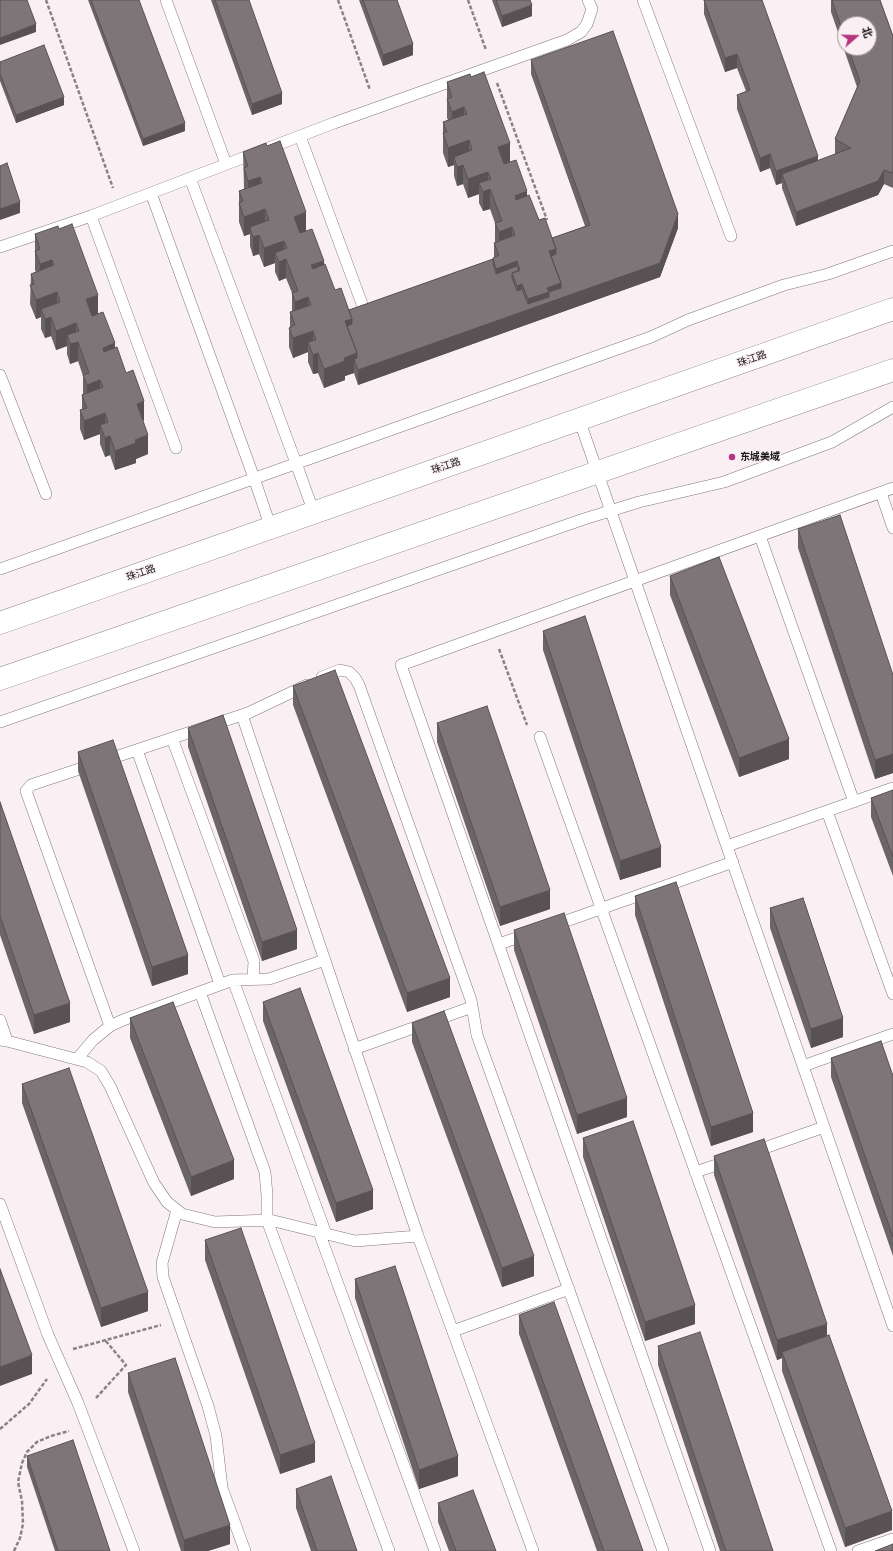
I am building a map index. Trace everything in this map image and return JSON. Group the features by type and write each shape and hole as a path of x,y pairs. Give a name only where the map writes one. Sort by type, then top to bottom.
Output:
{"street":[{"name":"珠江路","path":"0,623 893,309"},
{"path":"0,679 893,370"}],"lane":[{"path":"166,0 226,164"},
{"path":"0,247 119,206 300,136 568,40 581,32 587,24 592,9 588,0"},
{"path":"643,0 731,236"},
{"path":"300,136 362,304"},
{"path":"190,178 314,513"},
{"path":"150,193 271,528"},
{"path":"91,216 176,448"},
{"path":"0,568 651,337 688,320 784,285 828,274 893,251"},
{"path":"0,375 46,494"},
{"path":"0,722 611,511 639,502 724,482 832,442 893,407"},
{"path":"579,419 893,1326"},
{"path":"710,1551 401,665 893,488"},
{"path":"881,493 893,528"},
{"path":"760,536 854,802"},
{"path":"110,1026 26,791 31,785 242,715 330,673 340,670 349,672 355,678 370,715 471,1000 477,1035 663,1551"},
{"path":"242,715 418,1236 533,1551"},
{"path":"540,737 831,1551"},
{"path":"172,738 254,961 253,979"},
{"path":"137,750 220,984"},
{"path":"727,846 893,788"},
{"path":"827,811 893,994"},
{"path":"499,944 732,862"},
{"path":"77,1059 93,1040 110,1026 123,1020 233,980 270,978 325,960"},
{"path":"233,980 435,1551"},
{"path":"200,992 265,1172 268,1195 267,1220 389,1551"},
{"path":"354,1049 472,1007"},
{"path":"0,1020 4,1041 87,1062 101,1072 110,1086 154,1183 167,1202 182,1214 215,1222 267,1220 355,1241 418,1236"},
{"path":"803,1066 893,1034"},
{"path":"696,1172 824,1127"},
{"path":"0,1204 58,1357 82,1413 134,1551"},
{"path":"177,1210 162,1263 163,1277 208,1406 214,1429 222,1488 245,1551"},
{"path":"453,1331 569,1289"},
{"path":"858,1551 893,1539"}],"path":[{"path":"46,0 119,206"},
{"path":"338,0 376,108"},
{"path":"468,0 547,220"},
{"path":"493,632 530,736 540,737"},
{"path":"0,1429 30,1404 58,1357 105,1340 179,1321"},
{"path":"82,1413 126,1365 105,1340"},
{"path":"14,1551 20,1538 23,1524 22,1501 18,1482 22,1463 28,1452 37,1442 51,1436 87,1426"}],"building":[{"path":"0,0 27,0 36,24 0,38"},
{"path":"91,0 139,0 185,123 143,139"},
{"path":"215,0 249,0 282,93 252,104"},
{"path":"363,0 397,0 413,44 383,55"},
{"path":"496,0 530,0 532,5 502,16"},
{"path":"704,0 762,0 818,156 776,171 770,154 760,158 737,95 750,90 737,54 725,58"},
{"path":"832,0 880,0 893,36 893,173 884,170 878,181 796,212 782,174 851,148 835,139 860,81 851,56 877,56 877,16 837,16"},
{"path":"613,31 678,214 660,263 358,370 354,359 357,358 357,353 347,326 352,324 349,310 493,259 496,274 517,266 519,271 512,273 512,278 517,291 522,289 528,304 549,297 549,292 561,288 561,283 551,256 556,254 556,249 552,238 590,225 531,60"},
{"path":"44,45 64,97 16,115 0,74 0,62"},
{"path":"484,72 510,143 498,147 504,164 516,160 527,191 515,196 516,200 529,195 539,220 545,218 556,249 549,251 561,283 547,288 549,292 528,299 522,284 517,286 512,273 520,270 517,261 496,269 493,258 499,255 494,243 515,235 512,227 499,232 495,223 502,221 490,189 483,192 479,183 491,179 488,172 468,179 463,165 457,167 454,157 472,150 469,140 448,148 443,133 447,132 443,122 467,114 464,107 452,112 447,99 452,97 447,82 470,74 471,77"},
{"path":"280,141 306,212 294,217 300,233 312,229 324,261 311,265 313,269 325,264 335,290 341,288 352,319 345,321 357,353 344,358 345,361 324,369 318,353 313,355 308,342 316,340 313,331 293,338 289,328 295,325 290,312 311,305 308,297 295,302 292,293 298,291 286,259 279,262 275,253 287,248 284,241 264,248 259,235 253,237 250,227 269,220 265,209 244,217 239,203 243,201 239,191 262,183 260,177 248,181 244,168 248,166 243,152 266,143 267,146"},
{"path":"7,163 20,202 0,209 0,166"},
{"path":"72,224 98,295 86,299 92,316 103,312 115,343 103,348 104,352 117,347 126,373 133,370 144,401 137,404 148,435 135,440 136,443 115,451 110,436 105,438 100,425 108,422 105,413 84,421 80,410 87,408 82,395 103,387 100,380 87,385 83,375 89,373 78,342 70,344 67,335 79,331 76,323 56,331 51,317 45,319 41,309 60,302 57,292 36,300 30,285 34,284 31,274 54,265 52,260 40,264 35,251 40,249 35,234 58,226 59,229"},
{"path":"840,515 893,675 893,754 875,760 798,529"},
{"path":"719,557 789,739 739,758 670,576"},
{"path":"585,616 661,847 620,861 543,631"},
{"path":"335,670 450,978 407,993 293,686"},
{"path":"487,706 550,890 500,907 437,723"},
{"path":"223,715 297,930 262,942 188,728"},
{"path":"113,740 188,955 152,967 78,752"},
{"path":"893,790 893,857 871,798"},
{"path":"0,802 70,1003 34,1015 0,916"},
{"path":"676,882 753,1113 711,1127 635,896"},
{"path":"803,898 843,1018 811,1029 770,908"},
{"path":"564,913 627,1098 577,1115 514,930"},
{"path":"300,988 373,1190 336,1203 263,1002"},
{"path":"173,1002 234,1160 191,1177 130,1018"},
{"path":"444,1011 534,1256 502,1268 412,1023"},
{"path":"881,1041 893,1076 893,1237 831,1058"},
{"path":"69,1068 148,1292 101,1308 22,1084"},
{"path":"633,1121 695,1305 645,1322 583,1138"},
{"path":"764,1139 827,1324 777,1340 714,1156"},
{"path":"241,1228 315,1443 280,1455 205,1240"},
{"path":"395,1266 458,1456 419,1470 355,1279"},
{"path":"0,1269 32,1355 0,1367"},
{"path":"554,1302 643,1551 604,1551 519,1315"},
{"path":"700,1332 773,1551 726,1551 658,1346"},
{"path":"829,1335 892,1511 845,1528 782,1352"},
{"path":"175,1358 230,1525 184,1540 128,1373"},
{"path":"73,1440 110,1551 58,1551 27,1456"},
{"path":"331,1476 357,1551 317,1551 296,1489"},
{"path":"473,1490 496,1551 456,1551 438,1503"},
{"path":"893,1544 893,1551 875,1551"}],"place":[{"name":"东城美域","path":"732,457"}]}
